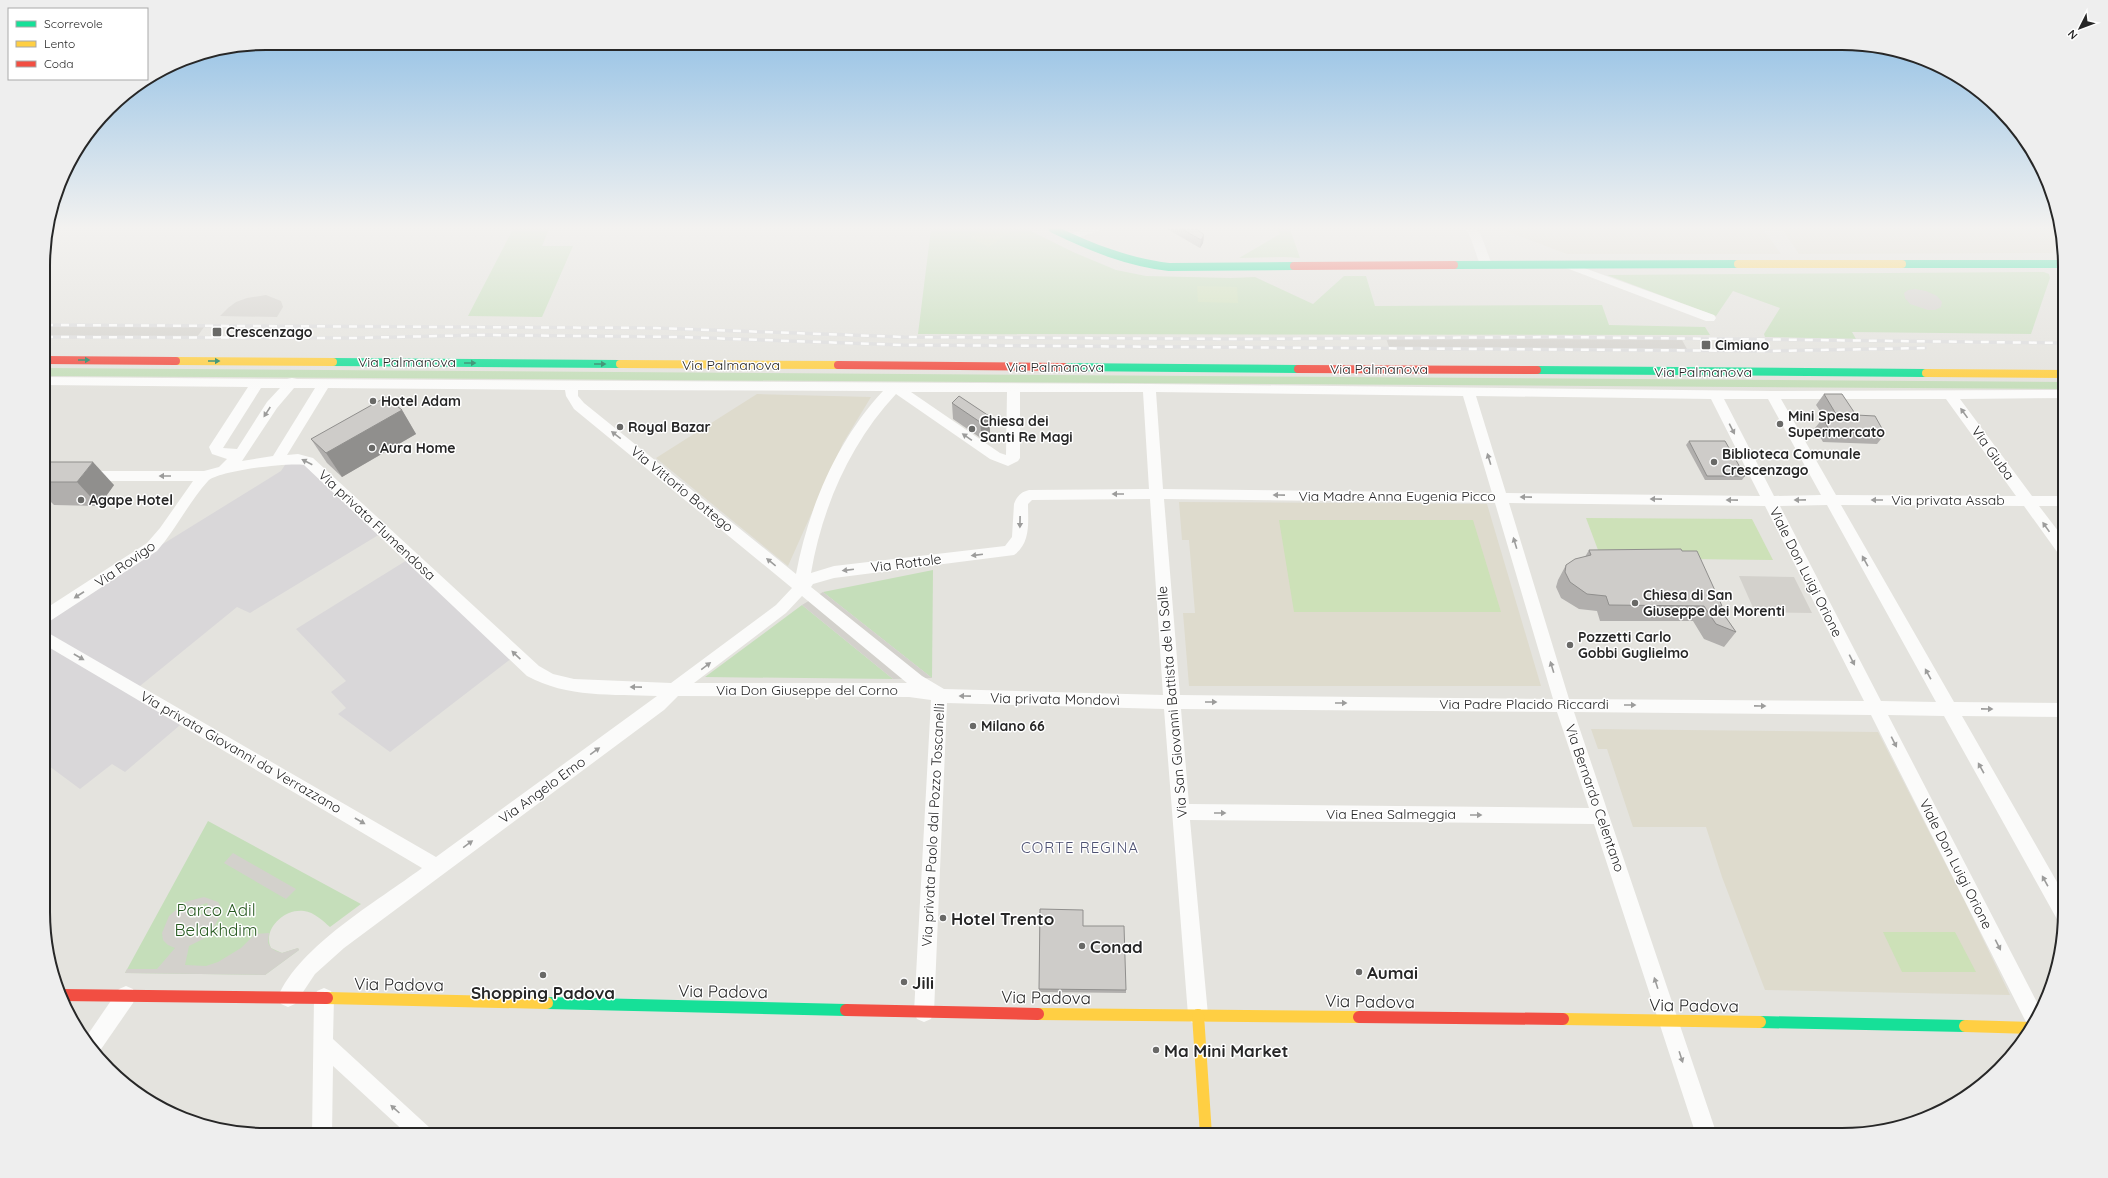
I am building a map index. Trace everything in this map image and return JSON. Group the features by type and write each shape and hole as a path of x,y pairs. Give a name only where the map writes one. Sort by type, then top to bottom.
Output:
{"main road":[{"name":"Via Palmanova","path":"50,360 2058,374"},
{"name":"Via Padova","path":"66,995 288,997 924,1012 1668,1020 2024,1028"},
{"path":"1198,1015 1206,1128"}],"street":[{"path":"1619,284 1710,318"},
{"name":"Via Palmanova","path":"50,381 292,382 572,386 1149,388 1772,395 1950,393 2058,394"},
{"path":"240,454 221,453 217,451 216,447 258,382"},
{"path":"223,470 240,454 275,401 292,382"},
{"path":"276,460 325,383"},
{"name":"Via Vittorio Bottego","path":"572,386 572,396 579,406 801,586"},
{"path":"801,586 807,551 839,467 861,426 895,387 995,456 1008,462 1013,458 1014,388"},
{"name":"Via San Giovanni Battista de la Salle","path":"1149,388 1172,702 1198,1015"},
{"name":"Via Bernardo Celentano","path":"1468,391 1564,704 1704,1128"},
{"name":"Via Giuba","path":"1950,393 2058,544"},
{"name":"Viale Don Luigi Orione","path":"1715,394 2032,1014"},
{"path":"1772,395 2058,904"},
{"name":"Via privata Flumendosa","path":"50,476 204,476 223,470 276,460 302,459 312,464 539,675 558,683 574,686 675,689"},
{"name":"Via Rovigo","path":"50,614 152,547 165,532 204,476"},
{"name":"Via Madre Anna Eugenia Picco","path":"1015,548 1020,537 1021,504 1025,496 1037,494 1500,497 1769,501"},
{"name":"Viale Don Luigi Orione","path":"1769,501 1831,500"},
{"name":"Via privata Assab","path":"1831,500 2058,502"},
{"name":"Via Rottole","path":"801,586 808,580 830,572 1003,552 1015,548"},
{"name":"Via privata Paolo dal Pozzo Toscanelli","path":"801,586 916,681 937,692 939,696 924,1012"},
{"name":"Via Angelo Emo","path":"288,997 298,979 316,959 437,867 658,705 675,689 777,612 801,586"},
{"name":"Via privata Giovanni da Verrazzano","path":"50,640 437,867"},
{"name":"Via Don Giuseppe del Corno","path":"675,689 909,690 927,691 939,696"},
{"name":"Via privata Mondovì","path":"939,696 1172,702"},
{"name":"Via Padre Placido Riccardi","path":"1172,702 1564,704 1876,708"},
{"path":"1876,708 2058,710"},
{"name":"Via Enea Salmeggia","path":"1181,812 1601,816"},
{"path":"94,1043 126,996"},
{"path":"322,1128 322,1042 324,998"},
{"path":"322,1042 415,1128"}],"shaded area":[{"path":"1915,289 1926,291 1937,296 1942,302 1941,307 1935,310 1928,310 1910,304 1905,298 1904,293 1908,290"},
{"path":"266,295 281,301 283,307 277,317 220,316 236,302 247,298"},
{"name":"Crescenzago","path":"50,326 204,327 197,337 50,336"},
{"name":"Cimiano","path":"1386,338 1682,340 1687,349 1389,347"},
{"path":"757,394 871,397 843,443 788,566 656,458"},
{"path":"289,459 302,459 385,531 250,613 237,607 135,690 186,720 125,772 112,764 80,789 50,767 50,614 281,471"},
{"path":"1179,502 1487,504 1541,686 1189,686 1183,613 1195,613 1189,540 1182,540"},
{"path":"412,557 516,655 390,752 338,714 346,708 331,692 346,681 296,629"},
{"path":"1739,576 1794,577 1812,613 1755,612"},
{"path":"823,592 932,678 893,679 802,605"},
{"path":"1591,729 1878,732 1965,902 2010,995 1765,990 1722,877 1706,827 1633,827 1607,749 1598,749"},
{"path":"233,853 296,889 286,899 224,863"},
{"path":"204,897 218,902 221,908 220,916 211,932 203,939 189,946 185,965 206,966 218,962 241,948 255,934 269,933 268,943 271,948 276,951 282,953 298,948 299,950 265,975 125,973 127,969 157,969 175,948 168,945 163,940 162,933 169,916 185,902","holes":["207,903 209,907 205,913 197,916 194,914 194,910 197,906"]}],"green space":[{"path":"485,284 556,284 542,317 468,316"},
{"path":"924,284 1270,284 1313,304 1335,284 1368,284 1375,306 1602,305 1609,325 1705,327 1710,335 918,334"},
{"path":"1631,284 2048,284 2031,334 1852,332 1856,339 1765,337 1764,334 1780,308 1733,291 1716,316"},
{"path":"1197,286 1237,287 1238,303 1198,302"},
{"path":"50,368 2058,382 2058,389 50,376"},
{"path":"1586,518 1752,519 1773,560 1601,558"},
{"path":"1279,520 1473,520 1501,612 1294,612"},
{"path":"933,570 932,678 823,592"},
{"path":"802,605 893,679 705,677"},
{"name":"Parco Adil Belakhdim","path":"208,821 361,904 330,927 318,917 304,911 297,911 283,916 272,927 269,941 271,948 282,953 298,948 299,950 265,975 125,973"},
{"path":"1883,932 1955,932 1976,972 1902,972"}],"building":[{"path":"1824,394 1842,394 1856,415 1875,416 1885,434 1830,432 1823,418 1836,414"},
{"path":"959,396 989,416 980,422 952,403"},
{"path":"386,397 402,410 326,453 311,439"},
{"name":"Biblioteca Comunale Crescenzago","path":"1689,441 1725,441 1745,476 1707,476"},
{"path":"50,462 93,462 77,482 50,482"},
{"path":"1681,549 1682,551 1697,551 1722,606 1718,606 1736,632 1716,624 1704,606 1609,605 1606,596 1587,594 1570,582 1565,572 1566,565 1575,559 1591,555 1589,550"},
{"name":"Conad","path":"1040,909 1083,910 1083,926 1124,926 1126,990 1039,989"}],"railway":[{"path":"50,325 656,328 904,337 1235,339 1560,337 2058,343"},
{"path":"50,337 354,338 482,335 679,337 903,345 1771,351 1925,348"}],"traffic: fast":[{"path":"333,362 620,364"},
{"path":"1064,367 1298,369"},
{"path":"1537,370 1926,373"},
{"path":"547,1003 846,1010"},
{"path":"1760,1022 1965,1026"}],"traffic: slow":[{"path":"176,361 333,362"},
{"path":"620,364 838,365"},
{"path":"1926,373 2058,374"},
{"path":"327,998 547,1003"},
{"path":"1038,1014 1359,1017"},
{"path":"1198,1015 1206,1128"},
{"path":"1563,1019 1760,1022"},
{"path":"1965,1026 2024,1028"}],"traffic: jam":[{"path":"50,360 176,361"},
{"path":"838,365 1064,367"},
{"path":"1298,369 1537,370"},
{"path":"66,995 327,998"},
{"path":"846,1010 1038,1014"},
{"path":"1359,1017 1563,1019"}],"place":[{"name":"Crescenzago","path":"217,332"},
{"name":"Cimiano","path":"1706,345"},
{"name":"Hotel Adam","path":"373,401"},
{"name":"Mini Spesa Supermercato","path":"1780,424"},
{"name":"Royal Bazar","path":"620,427"},
{"name":"Chiesa dei Santi Re Magi","path":"972,429"},
{"name":"Aura Home","path":"372,448"},
{"name":"Biblioteca Comunale Crescenzago","path":"1714,462"},
{"name":"Agape Hotel","path":"81,500"},
{"name":"Chiesa di San Giuseppe dei Morenti","path":"1635,603"},
{"name":"Pozzetti Carlo Gobbi Guglielmo","path":"1570,645"},
{"name":"Milano 66","path":"973,726"},
{"name":"Hotel Trento","path":"943,918"},
{"name":"Conad","path":"1082,946"},
{"name":"Aumai","path":"1359,972"},
{"name":"Shopping Padova","path":"543,975"},
{"name":"Jili","path":"904,982"},
{"name":"Ma Mini Market","path":"1156,1050"}],"district":[{"name":"CORTE REGINA","path":"1080,847"}]}
